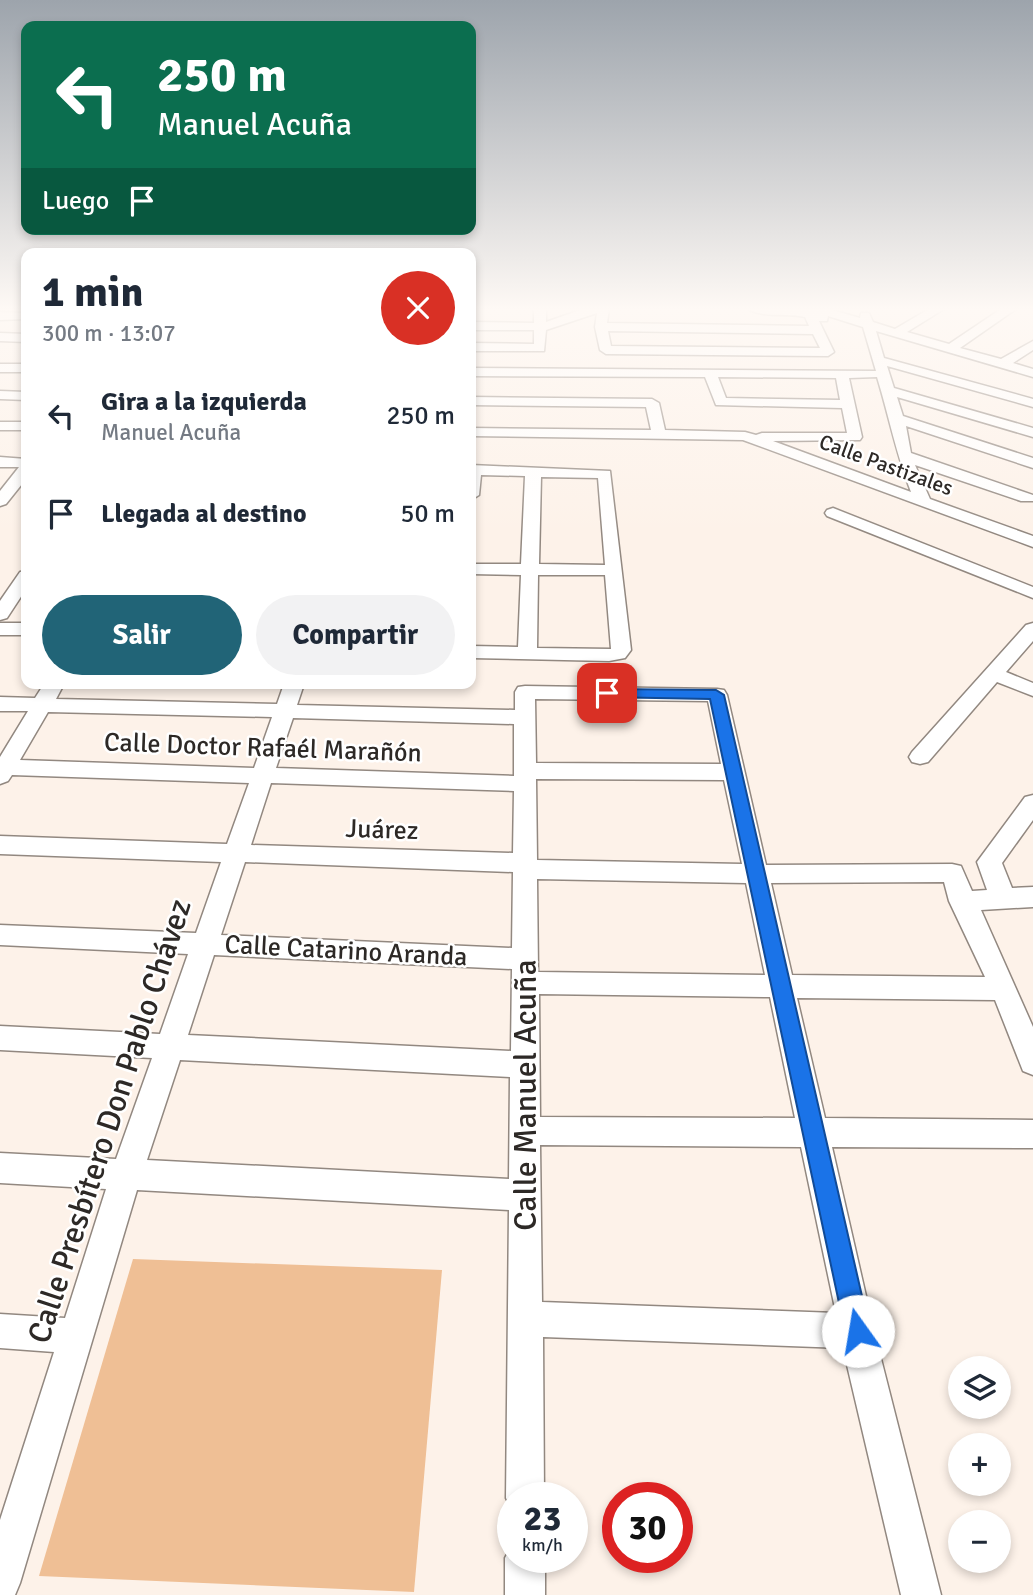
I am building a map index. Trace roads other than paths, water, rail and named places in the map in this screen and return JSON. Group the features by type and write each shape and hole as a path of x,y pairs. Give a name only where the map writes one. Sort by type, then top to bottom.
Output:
{"street":[{"path":"714,383 721,402 849,404"},
{"path":"745,436 855,437 844,383"},
{"path":"886,383 904,456 922,499"},
{"path":"961,383 1033,404"},
{"path":"888,390 1033,433"},
{"path":"0,395 21,396"},
{"path":"476,401 652,403 659,435"},
{"path":"897,419 1033,463"},
{"path":"0,426 21,426"},
{"name":"Calle Pastizales","path":"476,432 745,436 1033,542"},
{"path":"904,456 1030,495"},
{"path":"0,462 21,463"},
{"path":"476,471 605,474 621,650 618,654 476,652"},
{"path":"527,653 533,472"},
{"path":"0,501 21,475"},
{"path":"993,527 1030,495"},
{"path":"833,513 1033,593"},
{"path":"476,560 531,565"},
{"path":"476,569 531,565 613,565"},
{"path":"0,614 21,583"},
{"path":"0,629 21,629"},
{"path":"920,757 1033,629"},
{"path":"0,642 21,642"},
{"path":"993,674 1033,691"},
{"path":"2,770 51,689"},
{"path":"0,704 41,706 289,698 525,705 716,695 858,1331 921,1595"},
{"name":"Calle Presbítero Don Pablo Chávez","path":"0,1583 126,1175 289,698"},
{"name":"Calle Manuel Acuña","path":"525,705 525,1482"},
{"name":"Calle Doctor Rafaél Marañón","path":"2,770 524,777"},
{"path":"524,777 733,772"},
{"path":"1003,898 989,862 1033,803"},
{"name":"Juárez","path":"0,845 756,874 952,873 962,901"},
{"path":"1033,897 962,901 1004,989 1033,1062"},
{"name":"Calle Catarino Aranda","path":"0,935 206,944 525,971 781,987 1004,989"},
{"path":"0,1038 525,1065"},
{"path":"525,1131 1033,1134"},
{"path":"0,1168 525,1195"},
{"path":"525,1319 858,1331"},
{"path":"0,1331 75,1336"},
{"path":"525,1573 525,1595"}]}
